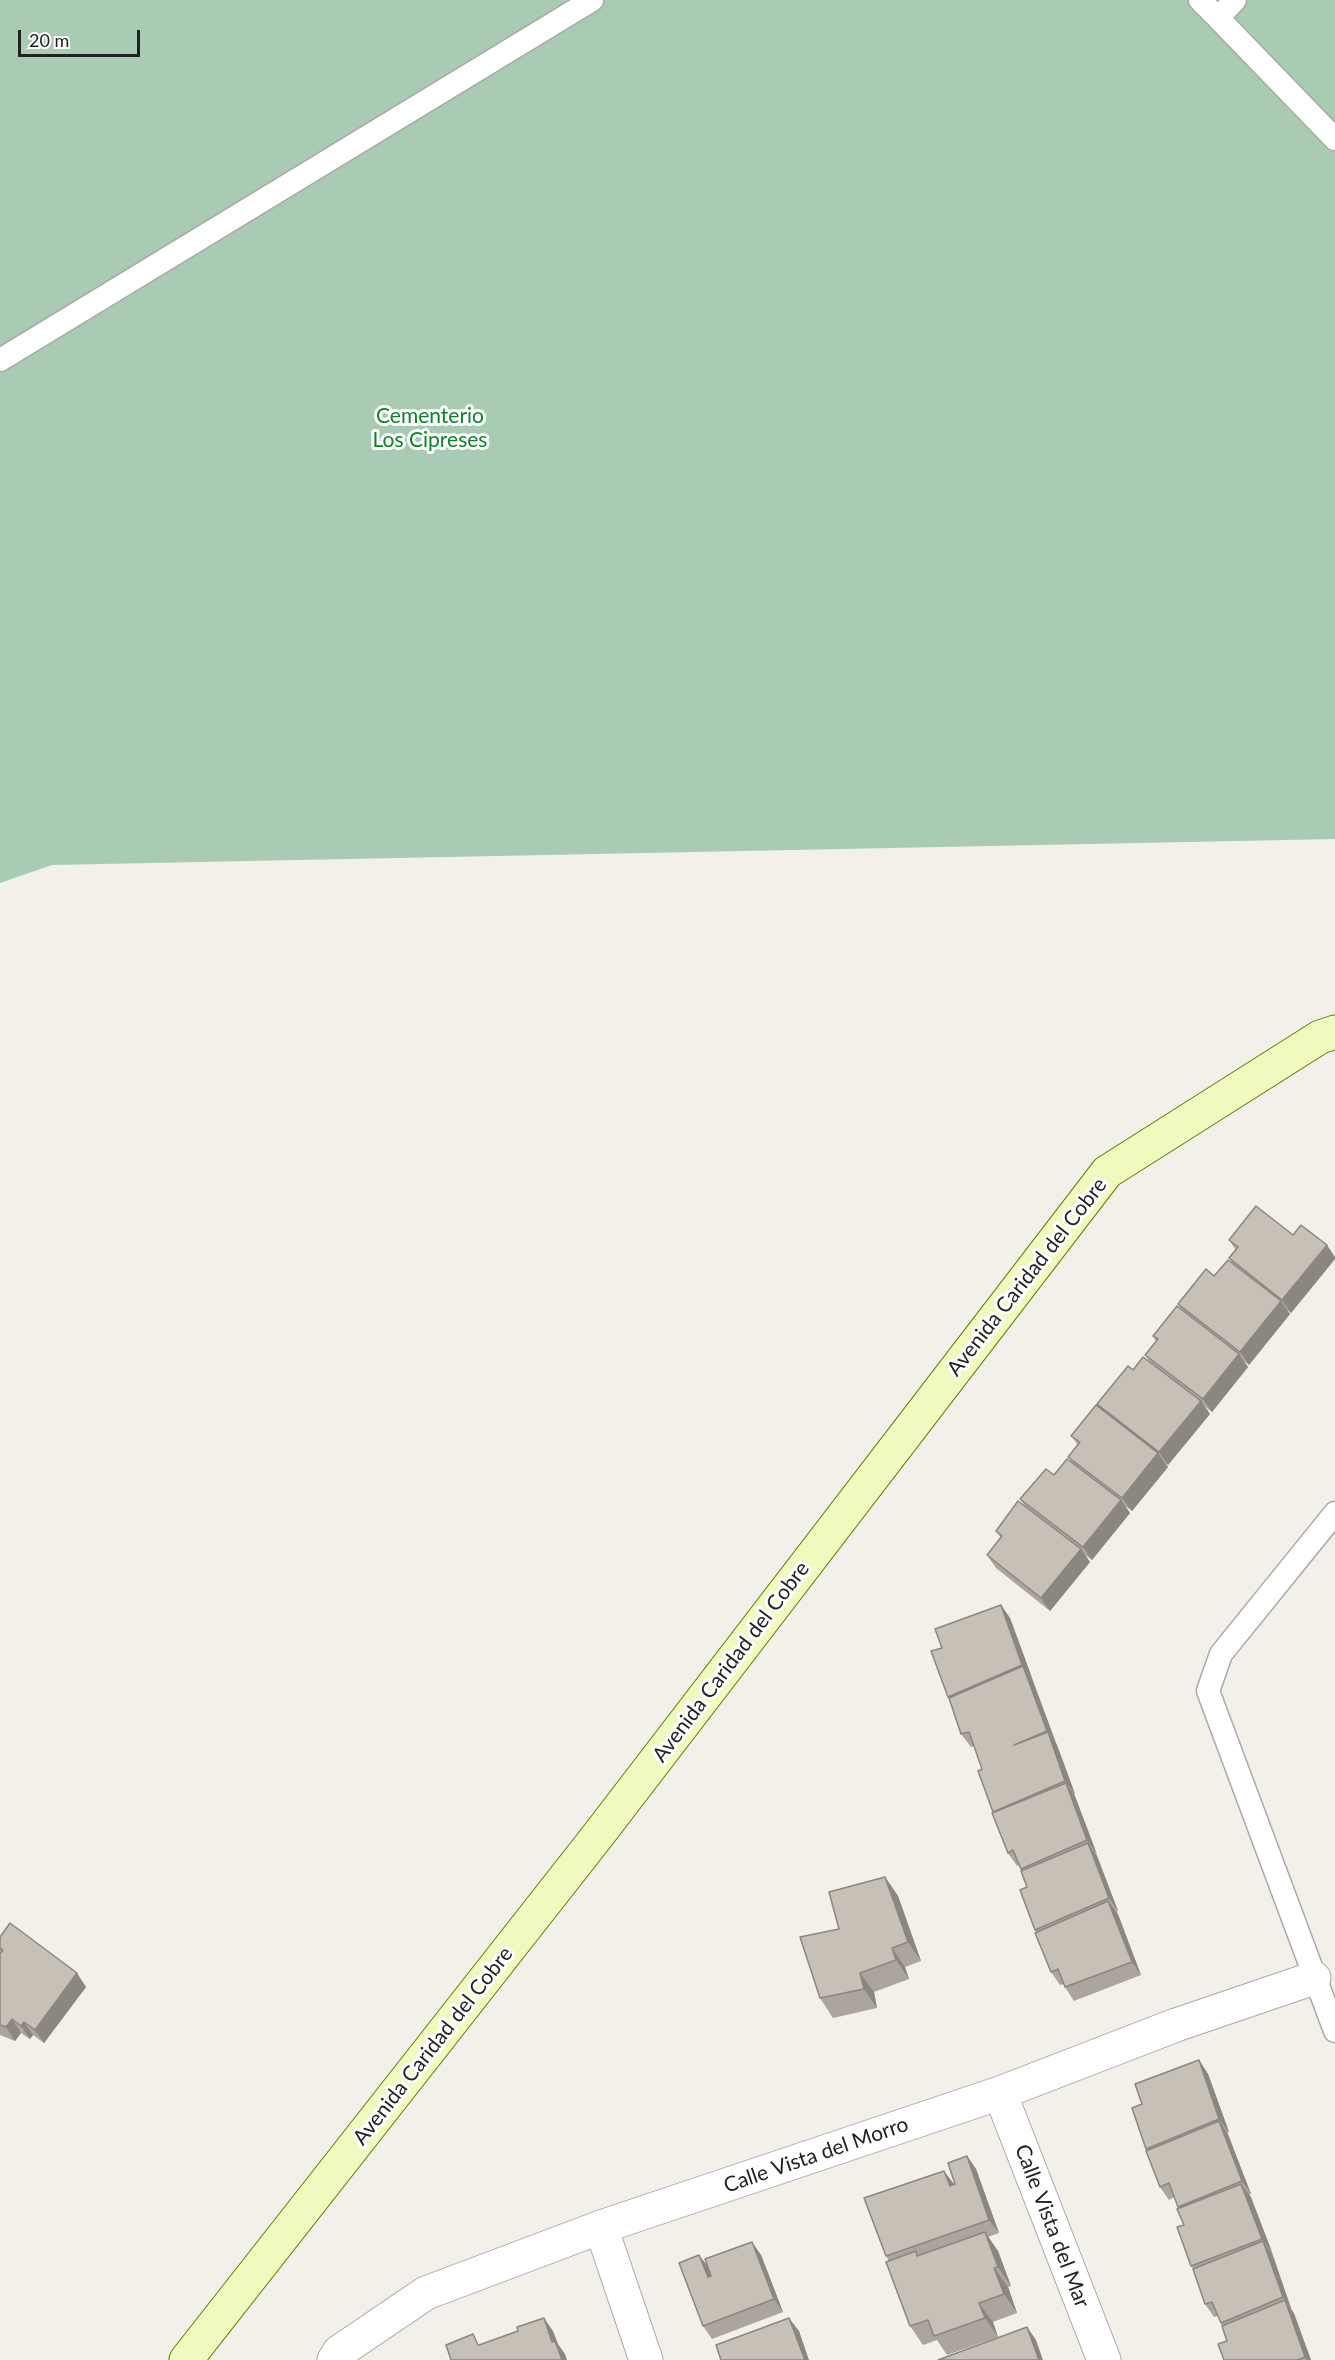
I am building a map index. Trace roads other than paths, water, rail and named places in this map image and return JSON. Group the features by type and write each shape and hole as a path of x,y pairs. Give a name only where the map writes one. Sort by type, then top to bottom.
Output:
{"street":[{"name":"Avenida Caridad del Cobre","path":"186,2360 607,1824 1107,1172 1320,1037 1335,1032"},
{"name":"Calle Vista del Morro","path":"334,2360 339,2352 426,2292 601,2227 1000,2093 1176,2025 1314,1978"},
{"name":"Calle Vista del Mar","path":"1000,2093 1104,2360"},
{"path":"601,2227 646,2360"}],"lane":[{"path":"0,360 592,0"},
{"path":"1200,0 1335,139"},
{"path":"1218,18 1235,0"},
{"path":"1335,1513 1221,1654 1208,1691 1335,2031"}],"park label":[{"name":"Cementerio Los Cipreses","path":"430,428"}]}
